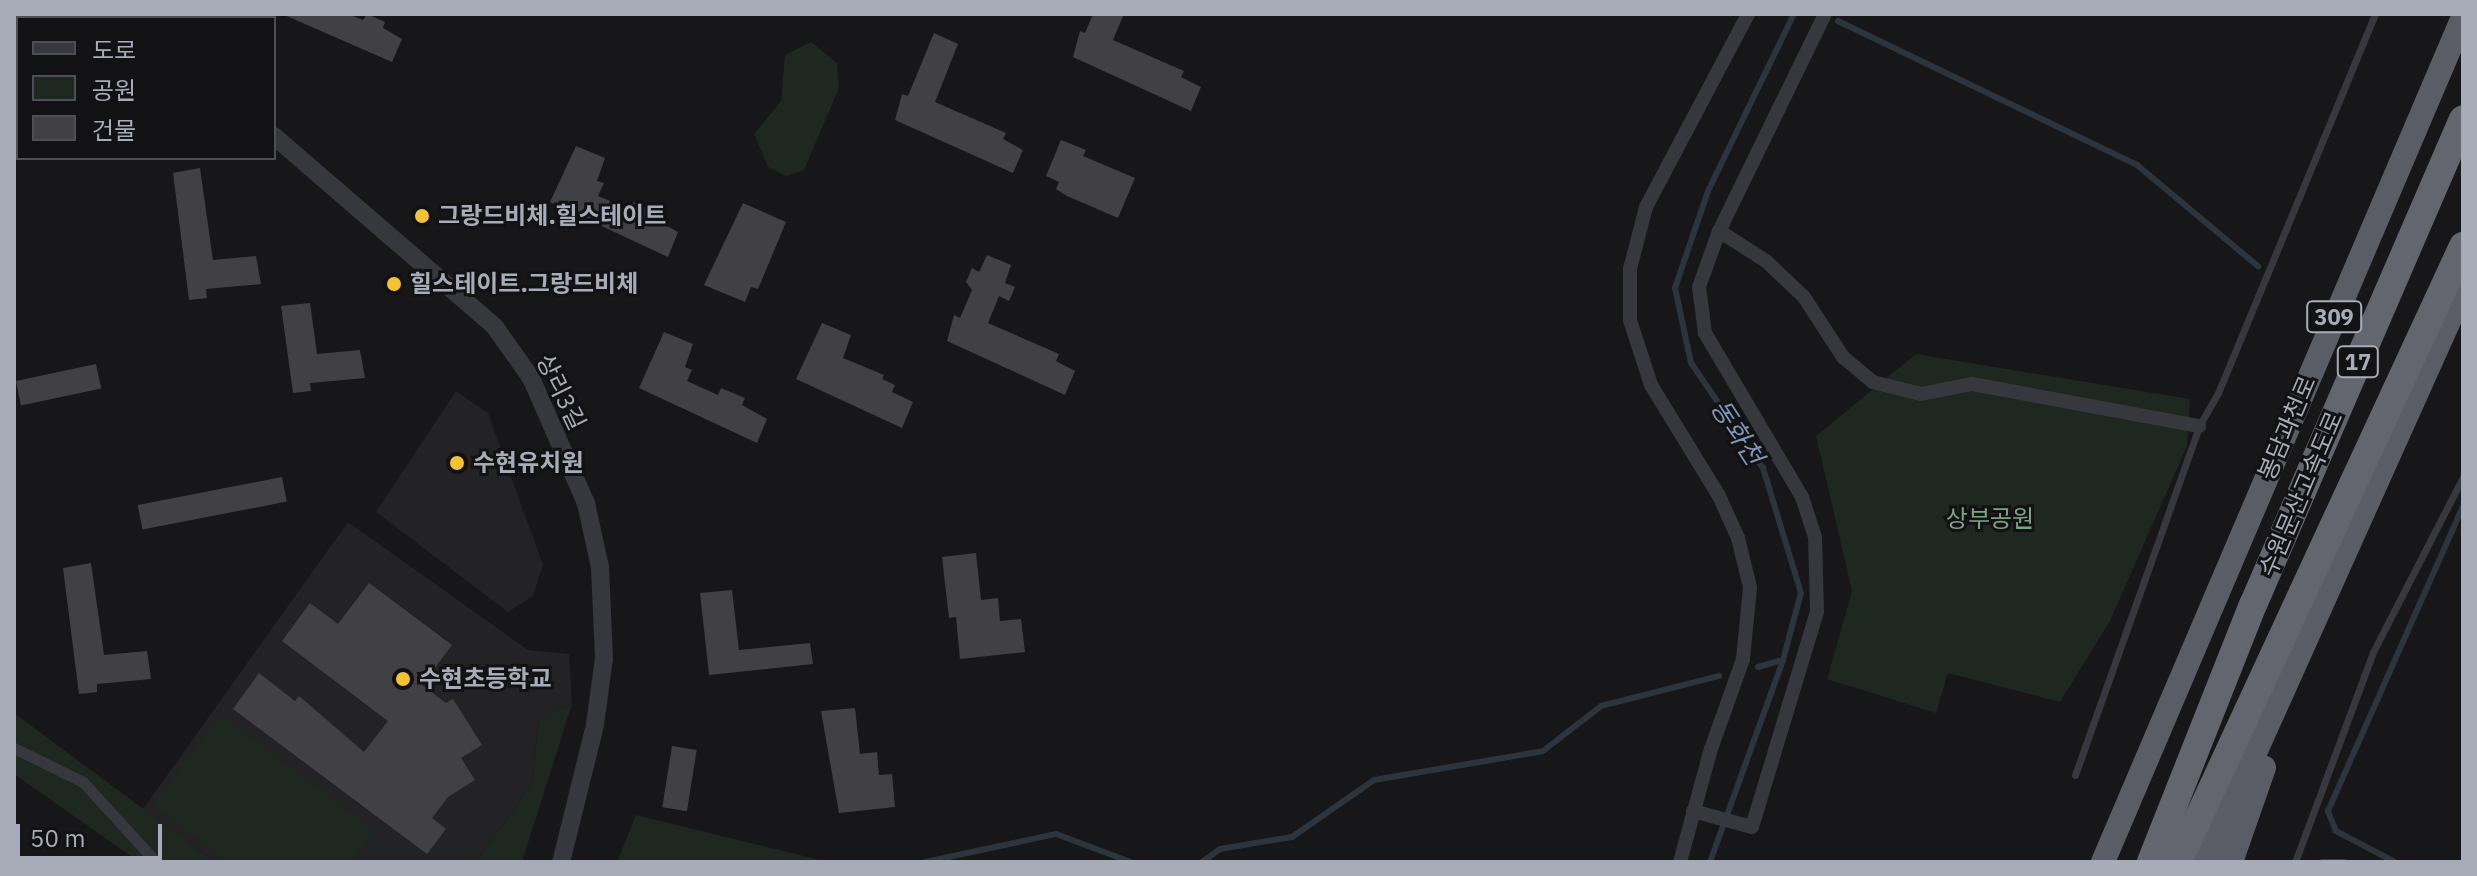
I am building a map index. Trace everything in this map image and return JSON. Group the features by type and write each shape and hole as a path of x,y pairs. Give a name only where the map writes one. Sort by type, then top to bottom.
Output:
{"highway":[{"name":"봉담과천로","path":"2103,862 2463,17"},
{"name":"수원문산고속도로","path":"2151,862 2253,605 2463,119"},
{"name":"수원문산고속도로","path":"2178,862 2282,628 2463,246"},
{"path":"2206,862 2310,624 2463,290"},
{"path":"2231,862 2310,624"}],"street":[{"path":"1680,862 1743,659 1750,587 1738,538 1719,496 1651,385 1630,320 1630,269 1646,207 1748,14"},
{"path":"1698,811 1752,827 1817,612 1815,537 1802,497 1705,333 1699,287 1719,231 1825,14"},
{"name":"상리3길","path":"276,138 495,327 531,378 586,503 600,567 604,658 595,725 561,862"},
{"path":"1719,231 1766,261 1804,297 1843,357 1873,382 1921,394 1972,384 2199,426"},
{"path":"14,748 83,782 156,862"}],"lane":[{"path":"2075,775 2199,426 2218,393 2375,14"},
{"path":"2295,862 2373,652 2463,477"},
{"path":"2322,862 2344,862"}],"shaded area":[{"name":"수현유치원","path":"456,391 488,413 543,565 533,596 508,612 376,512"},
{"name":"수현초등학교","path":"348,522 528,650 569,654 572,704 539,718 532,784 476,862 215,862 143,809"}],"green space":[{"path":"811,42 837,63 839,88 804,170 786,176 768,167 754,134 781,101 785,55"},
{"name":"상부공원","path":"1916,354 2190,399 2187,446 2110,621 2060,702 1948,673 1936,713 1827,679 1852,591 1816,436"},
{"path":"572,704 522,862 476,862 532,784 539,718"},
{"path":"14,713 215,862 139,862 14,774"},
{"path":"221,715 375,831 351,862 228,862 153,805"},
{"path":"636,815 820,860 825,862 617,862"}],"building":[{"path":"282,14 348,14 363,20 367,14 385,22 383,28 402,39 392,62"},
{"path":"1093,14 1124,14 1113,40 1184,71 1181,77 1201,87 1191,111 1073,57 1080,31 1085,33"},
{"path":"934,33 958,44 935,102 1006,133 1003,139 1023,150 1013,173 895,120 902,94 908,96"},
{"path":"1061,140 1086,150 1083,156 1135,178 1118,218 1067,196 1056,189 1059,182 1046,176"},
{"path":"576,146 605,158 597,181 604,183 598,196 630,209 633,202 657,212 654,219 678,232 668,257 550,202"},
{"path":"200,168 213,260 256,256 261,284 206,289 207,298 189,300 173,173"},
{"path":"743,203 786,222 758,289 751,287 745,302 704,285"},
{"path":"987,255 1011,265 1005,283 1015,287 1009,301 999,296 988,323 1059,354 1056,361 1075,371 1065,395 947,341 954,315 960,318 972,290 966,282 972,268 979,272"},
{"path":"310,303 317,354 360,350 365,378 310,383 311,391 293,393 281,306"},
{"path":"822,323 851,335 843,358 884,375 882,379 895,385 892,392 913,402 902,428 796,379"},
{"path":"664,332 693,344 685,367 692,370 687,381 718,395 721,388 745,398 742,405 767,419 757,443 639,388"},
{"path":"96,364 101,388 21,406 16,381"},
{"path":"282,477 287,502 142,530 138,505"},
{"path":"976,553 981,600 998,598 1000,621 1021,619 1025,652 960,659 956,617 949,618 942,557"},
{"path":"91,563 104,655 147,651 151,679 97,684 97,692 79,694 63,568"},
{"path":"369,583 452,645 422,685 446,703 453,699 482,745 461,758 475,780 448,797 432,818 446,829 427,854 233,709 259,673 295,701 299,696 364,752 388,721 282,641 310,603 338,624"},
{"path":"732,590 739,650 810,643 813,664 709,675 700,593"},
{"path":"855,708 860,754 877,752 879,775 892,774 895,807 839,813 821,711"},
{"path":"672,746 697,750 687,811 662,807"}],"waterway":[{"name":"동화천","path":"1710,862 1783,660 1801,593 1763,468 1691,363 1675,288 1708,191 1794,14"},
{"path":"1838,21 2137,165 2258,266"},
{"path":"2395,862 2336,831 2328,811 2463,506"},
{"path":"1758,667 1783,660"},
{"path":"1202,862 1220,849 1292,837 1374,780 1543,751 1601,706 1719,676"},
{"path":"925,862 1056,834 1131,862"}],"place":[{"name":"그랑드비체.힐스테이트","path":"422,216"},
{"name":"힐스테이트.그랑드비체","path":"394,284"},
{"name":"수현유치원","path":"457,463"},
{"name":"수현초등학교","path":"403,679"}]}
